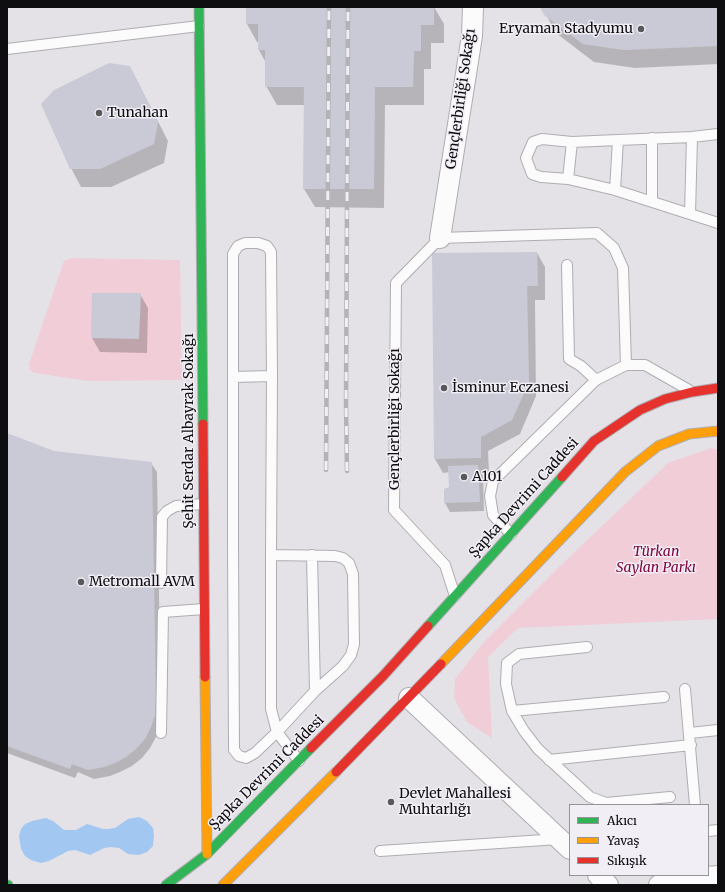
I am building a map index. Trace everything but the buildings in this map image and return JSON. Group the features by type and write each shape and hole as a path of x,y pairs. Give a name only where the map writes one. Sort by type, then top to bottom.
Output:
{"main road":[{"name":"Şehit Serdar Albayrak Sokağı","path":"199,7 207,854"},
{"name":"Şapka Devrimi Caddesi","path":"166,885 207,854 299,761 386,678 455,596 594,441 640,410 665,399 692,392 718,388"},
{"path":"223,885 404,694 625,472 658,446 689,434 718,431"}],"street":[{"name":"Gençlerbirliği Sokağı","path":"440,238 472,36 473,7"},
{"path":"404,694 565,844"},
{"path":"599,876 608,885"},
{"path":"660,885 678,880 705,876"}],"lane":[{"path":"7,49 199,26"},
{"path":"718,134 692,137 572,142 542,139 533,142 526,158 532,174 541,177 568,179 615,190 718,223"},
{"path":"690,214 692,137"},
{"path":"652,138 652,201"},
{"path":"615,190 618,140"},
{"path":"568,179 572,142"},
{"path":"440,238 597,233 614,248 623,268 626,365"},
{"name":"Gençlerbirliği Sokağı","path":"440,238 396,283 394,510 445,565 455,596"},
{"path":"271,555 335,556 343,558 349,563 353,574 354,644 351,655 343,666 315,691 277,732 255,753 246,758 239,756 234,750 233,377 233,254 238,246 245,243 258,243 267,246 271,252 272,376 271,555 271,710 277,732 299,761"},
{"path":"567,265 569,359 581,366 596,380"},
{"path":"511,534 493,515 490,496 493,481 596,380 626,365 646,365 692,392"},
{"path":"233,377 272,376"},
{"path":"161,583 162,517 166,511 176,506 204,504"},
{"path":"312,555 315,691"},
{"path":"161,733 163,612 204,609"},
{"path":"587,648 519,654 507,663 506,684 512,711 524,731 538,749 590,797 606,803 670,797"},
{"path":"685,689 695,804"},
{"path":"512,711 664,697"},
{"path":"690,733 718,730"},
{"path":"549,760 691,745"},
{"path":"380,851 565,844"}],"green space":[{"path":"72,258 180,260 182,380 88,381 35,373 30,370 29,364 64,261"},
{"name":"Türkan Saylan Parkı","path":"711,448 718,450 718,619 518,628 488,657 492,738 467,722 454,698 455,679 483,643 558,568 668,463"}],"water":[{"path":"139,817 147,821 153,828 154,835 153,846 147,852 139,855 128,854 119,848 111,847 104,848 90,855 75,850 68,851 49,861 41,863 31,860 25,856 21,849 19,836 21,829 25,824 32,821 46,818 53,821 64,830 76,830 87,824 108,829 115,828 128,819"}],"railway":[{"path":"326,470 329,7"},
{"path":"347,471 348,7"}],"traffic: fast":[{"path":"199,7 203,424"},
{"path":"428,626 562,477"},
{"path":"166,885 207,854 311,748"}],"traffic: slow":[{"path":"441,664 625,472 658,446 689,434 718,431"},
{"path":"205,677 207,854"},
{"path":"223,885 336,772"}],"traffic: jam":[{"path":"562,477 594,441 640,410 665,399 692,392 718,388"},
{"path":"203,424 205,677"},
{"path":"311,748 383,676 428,626"},
{"path":"336,772 441,664"}],"place":[{"name":"Eryaman Stadyumu","path":"641,29"},
{"name":"Tunahan","path":"99,113"},
{"name":"İsminur Eczanesi","path":"444,388"},
{"name":"A101","path":"464,477"},
{"name":"Metromall AVM","path":"81,582"},
{"name":"Devlet Mahallesi Muhtarlığı","path":"391,802"}]}
